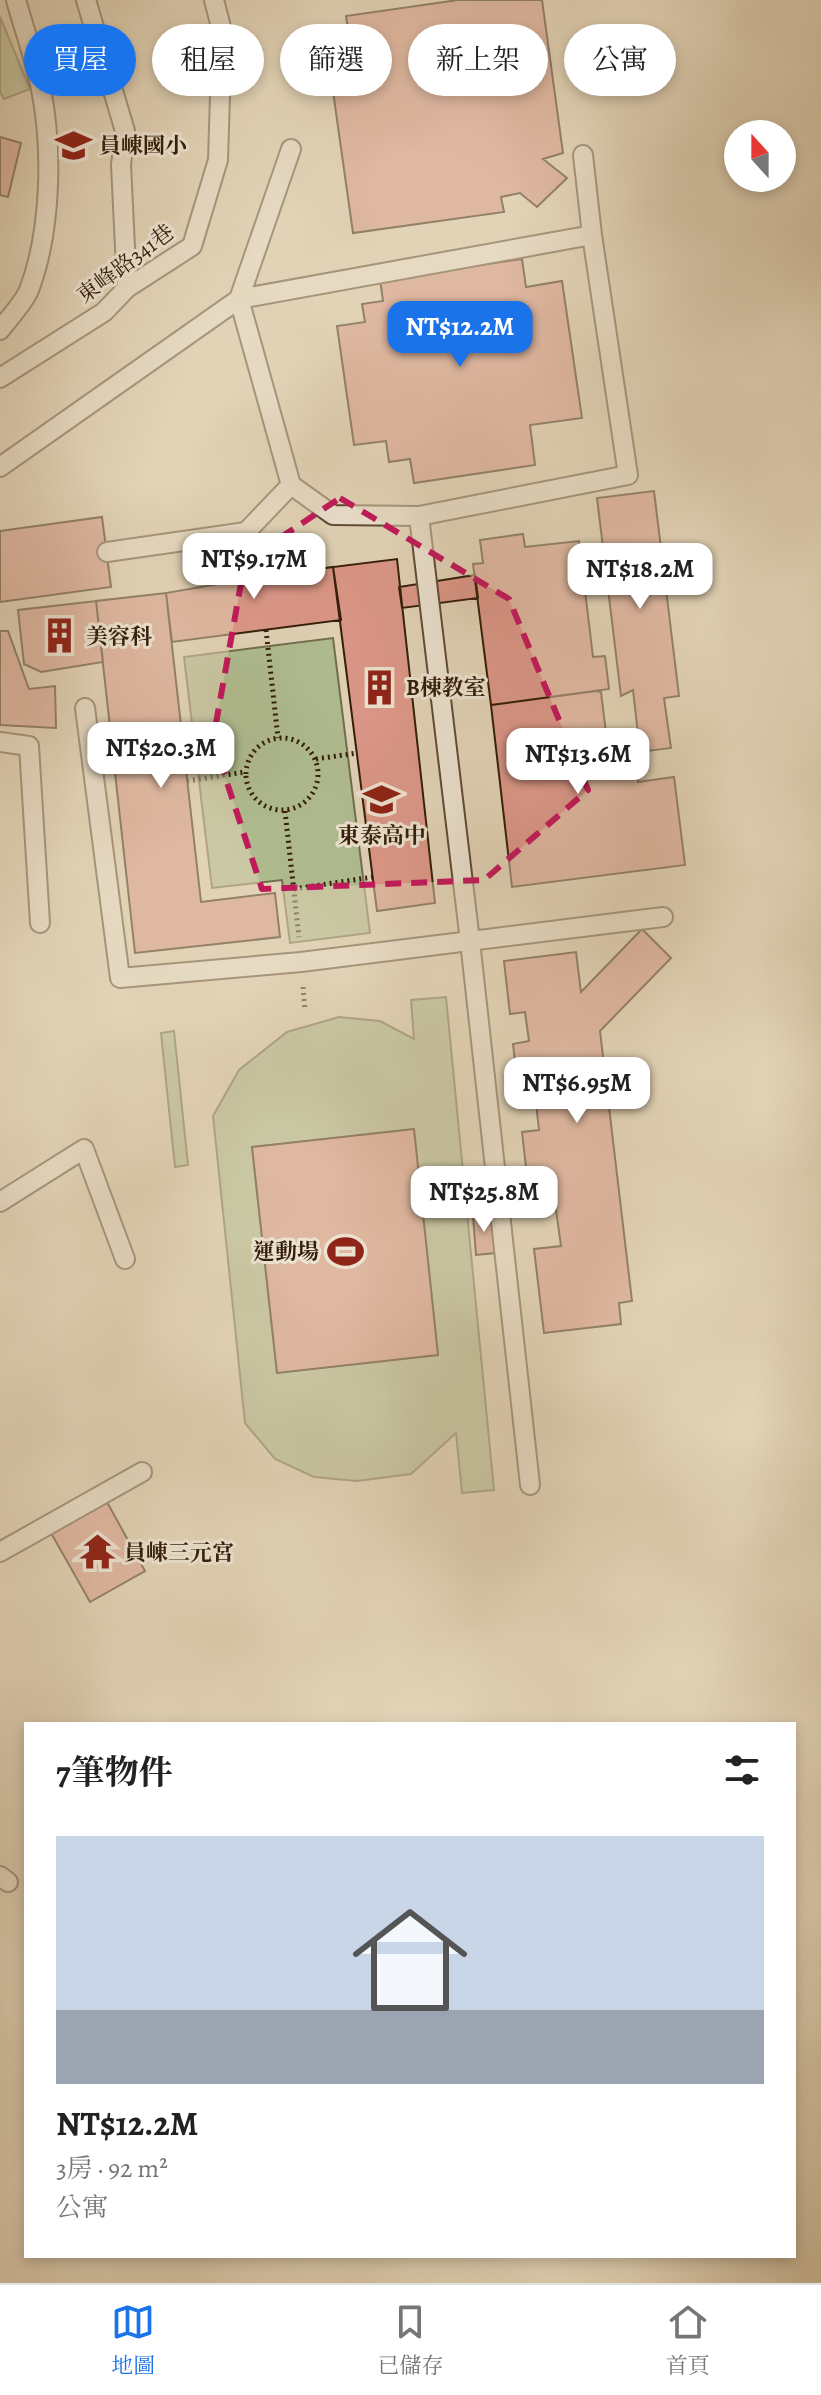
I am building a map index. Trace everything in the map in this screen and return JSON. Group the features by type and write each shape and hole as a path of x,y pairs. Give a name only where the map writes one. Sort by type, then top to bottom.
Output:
{"lane":[{"path":"0,330 28,292 45,231 47,192 48,167 41,90 16,0"},
{"path":"86,0 125,131 121,165 127,288"},
{"name":"東峰路341巷","path":"0,378 104,312 127,288 192,246 218,160 222,31 214,0"},
{"path":"291,149 239,299 291,485 333,515 419,516 628,475 583,155"},
{"path":"0,467 239,299 592,235"},
{"path":"107,552 246,532 291,485"},
{"path":"419,516 530,1485"},
{"path":"85,708 120,978 301,962 663,917"},
{"path":"0,742 29,746 40,923"},
{"path":"0,1202 84,1149 125,1259"},
{"path":"0,1552 142,1472"}],"path":[{"path":"266,630 278,738"},
{"path":"278,738 301,742 316,759 319,770 314,793 296,808 272,810 252,795 246,771 256,749 278,738"},
{"path":"316,759 357,753"},
{"path":"187,781 246,771"},
{"path":"285,811 301,962"},
{"path":"294,889 373,877"}],"highlighted area":[{"path":"340,498 509,599 588,790 484,880 262,889 213,740 245,561"}],"green space":[{"path":"0,17 24,75 24,91 4,99 0,92"},
{"path":"333,638 370,933 290,943 282,880 212,888 184,657"},
{"path":"446,997 494,1490 462,1493 456,1433 411,1474 357,1481 314,1477 275,1459 245,1423 213,1116 239,1070 287,1032 339,1017 380,1021 414,1039 411,1000","holes":["413,1129 438,1354 277,1373 252,1147"]},
{"path":"174,1031 188,1165 175,1167 161,1033"}],"building":[{"path":"458,0 542,0 545,24 408,24 408,96 548,96 548,44 563,153 543,159 567,178 537,207 520,193 501,197 504,212 353,233 334,96 392,96 392,24 347,24 346,16"},
{"path":"0,137 21,143 8,197 0,195"},
{"path":"522,259 526,287 562,281 582,418 530,425 535,465 414,483 410,459 389,462 386,441 354,445 337,326 365,322 362,304 383,301 380,279"},
{"path":"654,491 679,696 664,698 671,748 640,752 633,690 621,696 597,498"},
{"path":"102,517 111,587 0,602 0,531"},
{"path":"523,534 525,547 579,541 593,657 605,656 609,689 491,705 473,564 483,563 480,540"},
{"path":"272,551 275,575 333,567 341,620 172,642 166,593 230,582 227,557"},
{"name":"B棟教室","path":"397,559 435,903 377,911 333,567"},
{"path":"475,575 478,598 402,608 399,587"},
{"path":"166,593 201,902 275,893 280,937 135,953 96,601"},
{"name":"美容科","path":"96,601 103,662 41,672 24,664 18,610"},
{"path":"0,631 8,631 29,689 55,686 56,728 0,725"},
{"path":"601,692 609,757 635,754 638,782 674,777 685,865 512,887 491,705"},
{"path":"642,929 671,958 600,1031 632,1301 619,1303 621,1324 544,1333 534,1249 561,1246 551,1174 527,1176 522,1132 539,1130 535,1094 519,1096 513,1044 529,1041 525,1012 510,1014 504,961 576,952 581,992"},
{"name":"運動場","path":"414,1129 438,1355 277,1373 252,1147"},
{"path":"492,1214 495,1253 476,1255 473,1216"},
{"name":"員崠三元宮","path":"107,1502 145,1571 90,1602 51,1533"}],"place":[{"name":"員崠國小","path":"73,145"},
{"name":"美容科","path":"60,636"},
{"name":"B棟教室","path":"380,687"},
{"name":"東泰高中","path":"382,799"},
{"name":"運動場","path":"345,1251"},
{"name":"員崠三元宮","path":"98,1552"}]}
